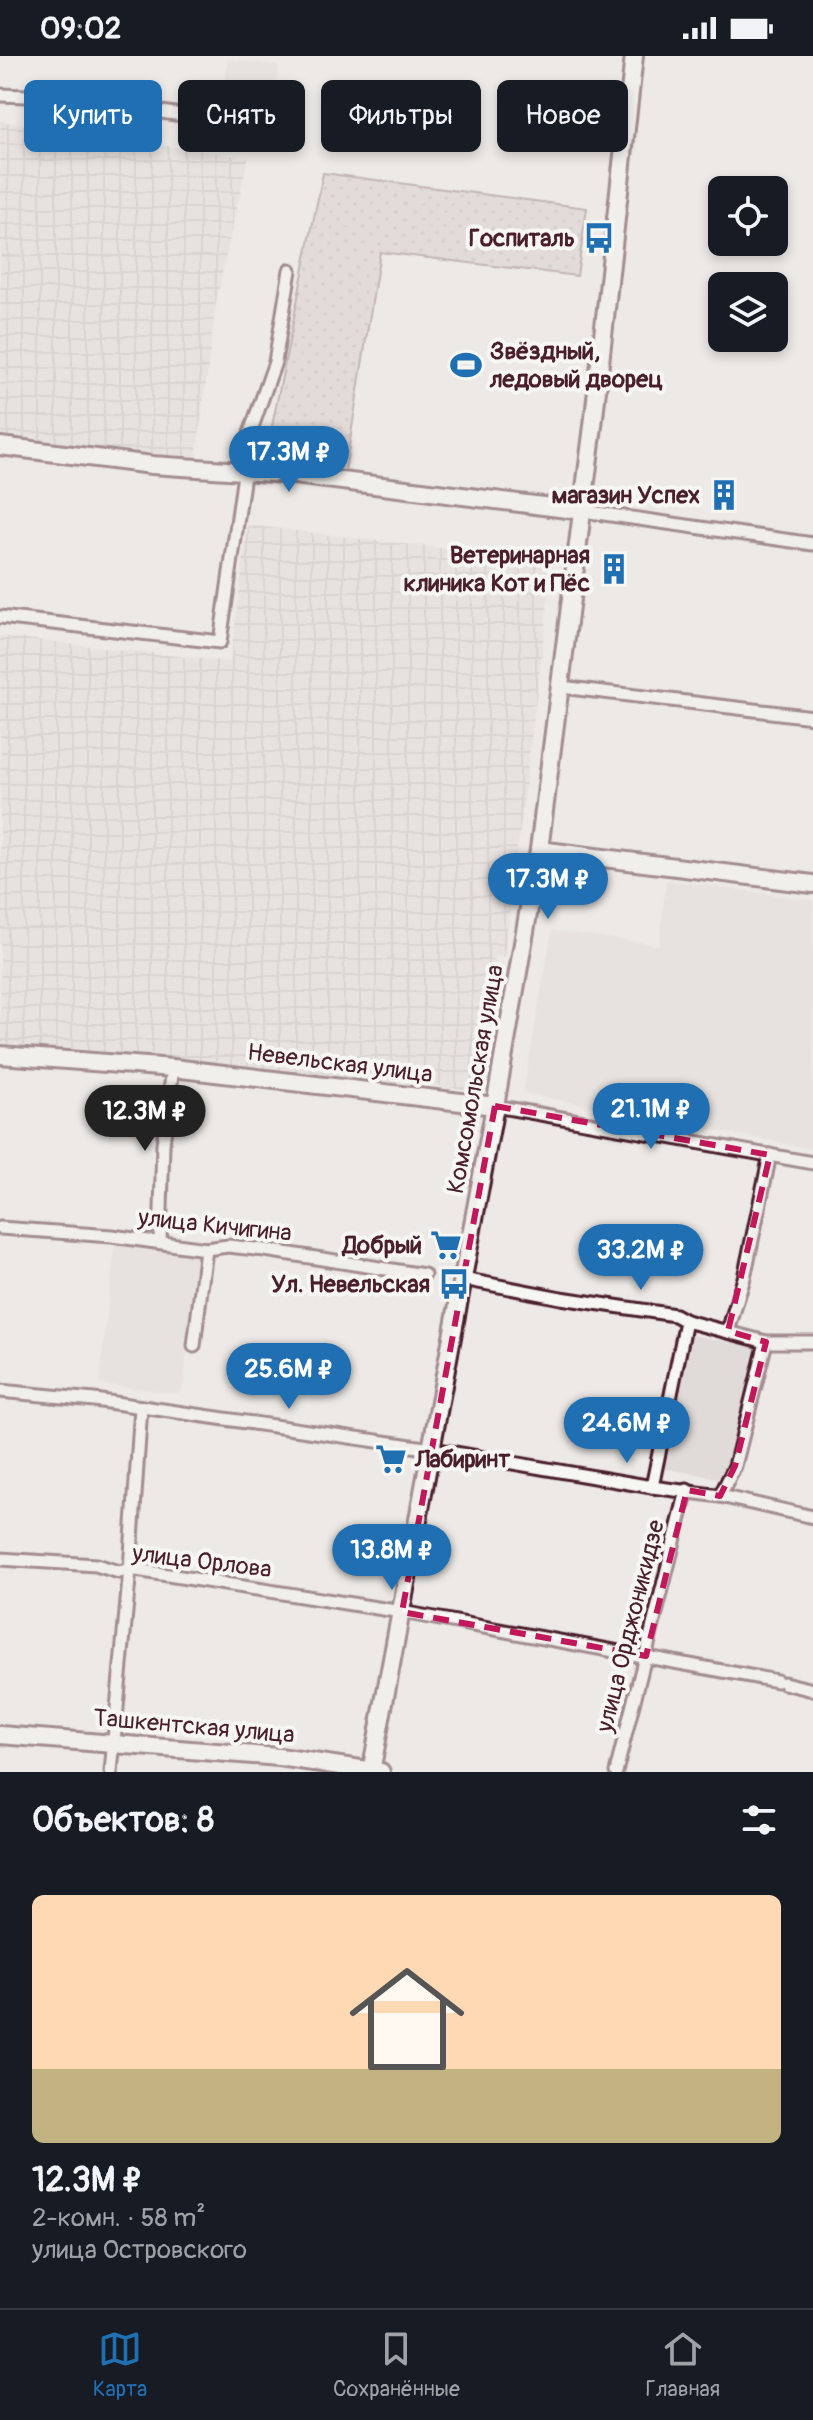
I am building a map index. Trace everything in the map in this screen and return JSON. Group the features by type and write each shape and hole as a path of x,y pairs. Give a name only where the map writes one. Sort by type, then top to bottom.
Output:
{"main road":[{"name":"Комсомольская улица","path":"375,1771 539,850 583,511 634,56"},
{"path":"0,446 152,465 246,471 583,511"},
{"path":"539,850 813,884"},
{"name":"Невельская улица","path":"0,1055 173,1068 495,1106"},
{"name":"Ташкентская улица","path":"0,1735 279,1757 375,1771"}],"street":[{"path":"0,95 52,97 178,114"},
{"path":"0,617 220,642 250,433 275,362 290,270"},
{"path":"583,511 813,544"},
{"path":"561,687 813,717"},
{"path":"160,1242 163,1144 173,1068"},
{"name":"Невельская улица","path":"495,1106 813,1163"},
{"path":"728,1331 744,1278 770,1155"},
{"name":"улица Кичигина","path":"0,1228 206,1249 228,1246 265,1250 424,1275"},
{"path":"194,1346 206,1249"},
{"path":"463,1279 662,1313 766,1342 813,1342"},
{"name":"улица Орджоникидзе","path":"652,1487 686,1321"},
{"path":"720,1496 735,1466 766,1342"},
{"path":"0,1391 141,1407 432,1449 652,1487 687,1490 813,1517"},
{"path":"111,1772 141,1407"},
{"name":"улица Орджоникидзе","path":"616,1772 687,1490"},
{"name":"улица Орлова","path":"0,1559 96,1565 119,1572 130,1569 402,1612 813,1690"}],"highlighted area":[{"path":"495,1106 770,1155 728,1331 766,1342 735,1466 720,1496 687,1490 646,1656 402,1612"}],"shaded area":[{"path":"228,59 279,66 277,80 225,80"},
{"path":"0,121 24,125 24,152 162,152 162,145 178,148 178,152 208,152 248,158 217,296 196,459 0,436"},
{"path":"323,173 587,208 577,276 380,252 345,472 265,461"},
{"path":"248,525 553,562 504,957 495,956 481,1072 475,1090 0,1043 0,636 230,662"},
{"path":"666,880 813,900 813,1149 523,1093 552,930 659,945"},
{"path":"115,1243 198,1253 183,1387 177,1393 99,1384"},
{"path":"691,1335 758,1347 725,1479 661,1468"}],"place":[{"name":"Госпиталь","path":"599,238"},
{"name":"Звёздный, ледовый дворец","path":"466,365"},
{"name":"магазин Успех","path":"724,495"},
{"name":"Ветеринарная клиника Кот и Пёс","path":"614,569"},
{"name":"Добрый","path":"446,1245"},
{"name":"Ул. Невельская","path":"454,1284"},
{"name":"Лабиринт","path":"391,1459"}]}
